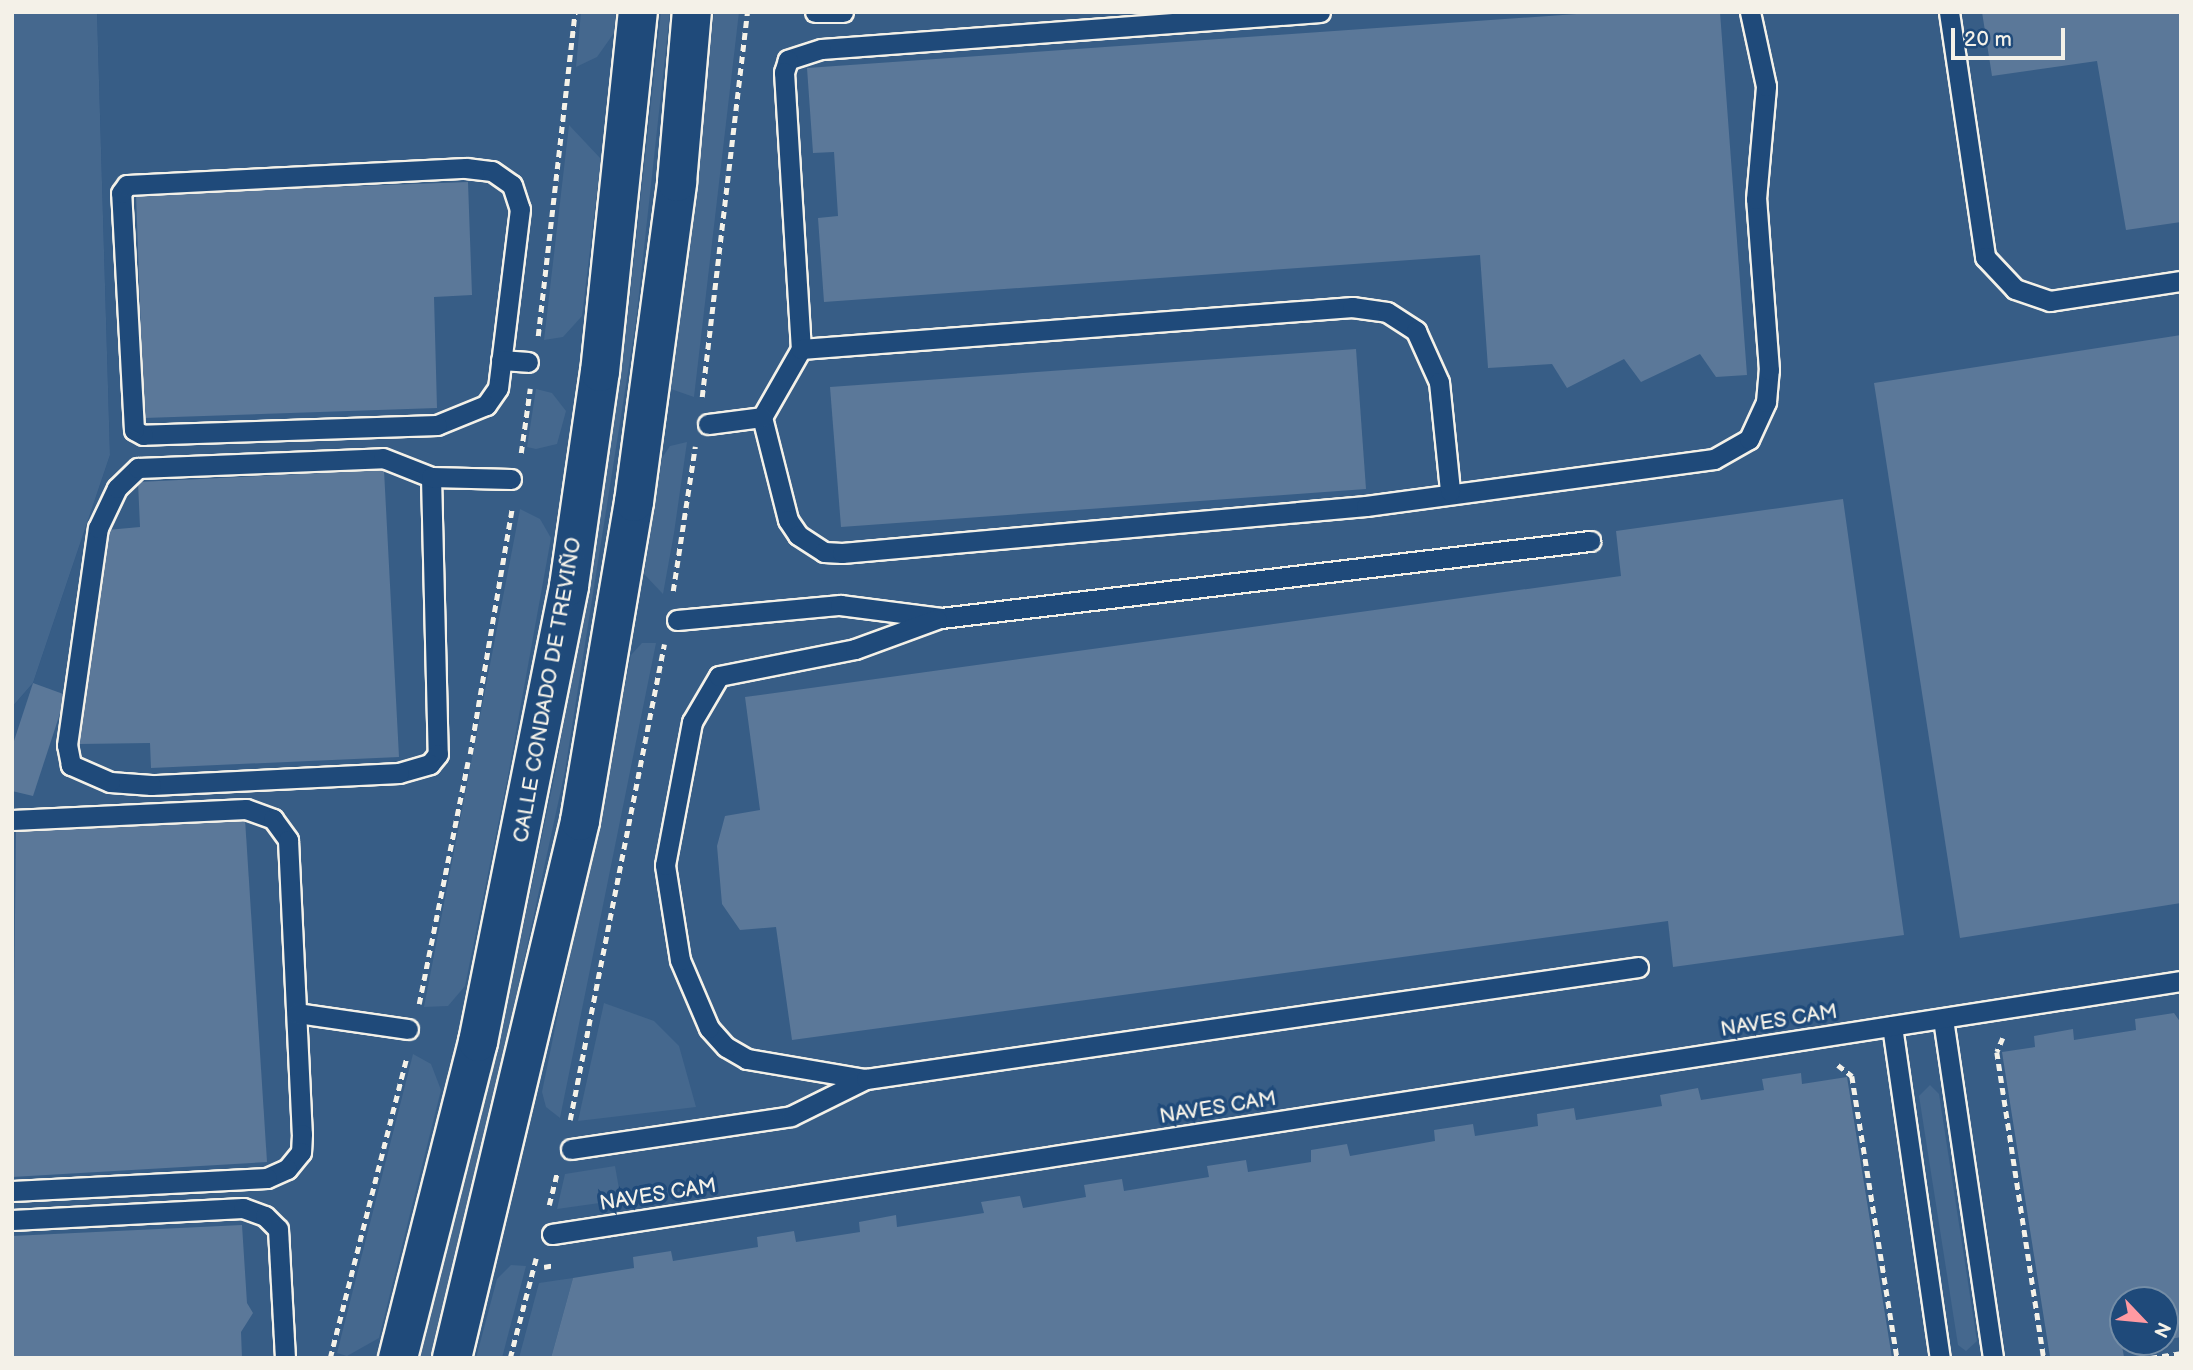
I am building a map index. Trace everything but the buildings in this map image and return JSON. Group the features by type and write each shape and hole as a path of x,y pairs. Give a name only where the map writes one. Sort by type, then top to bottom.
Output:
{"street":[{"name":"CALLE CONDADO DE TREVIÑO","path":"398,1358 478,1042 569,586 600,372 638,12"},
{"path":"452,1358 582,808 636,489 677,182 692,12"}],"lane":[{"path":"815,12 843,12"},
{"path":"1320,12 799,51 784,72 800,349 762,417 788,520 824,552 1366,506 1450,491 1713,459 1748,439 1766,402 1769,370 1756,199 1766,86 1750,12"},
{"path":"1949,12 1985,257 2015,289 2050,301 2181,281"},
{"path":"492,171 512,185 520,209 501,360 498,388 486,405 437,425 143,435 130,422 121,193 137,181 492,171"},
{"path":"800,349 1352,307 1387,312 1416,331 1439,382 1450,491"},
{"path":"501,360 532,362"},
{"path":"702,423 762,417"},
{"path":"431,477 438,754 430,764 399,773 151,785 110,782 71,765 67,745 98,528 117,488 138,468 383,458 431,477 515,480"},
{"path":"1590,541 941,618 855,649 719,676 692,722 665,865 680,960 709,1028 726,1047 747,1059 866,1079 1638,967"},
{"path":"672,626 840,605 941,618"},
{"path":"12,820 246,809 272,819 288,840 302,1134 301,1152 287,1169 267,1178 12,1191"},
{"name":"NAVES CAM","path":"545,1240 2181,981"},
{"path":"297,1013 412,1024"},
{"path":"1943,1019 1993,1358"},
{"path":"1892,1026 1940,1358"},
{"path":"565,1155 791,1116 866,1079"},
{"path":"12,1220 243,1209 265,1216 278,1229 285,1358"}],"path":[{"path":"412,1024 515,480 575,12"},
{"path":"672,596 702,423 747,12"},
{"path":"569,1124 672,626"},
{"path":"2019,1034 2003,1038 1997,1052 2044,1358"},
{"path":"330,1358 408,1053"},
{"path":"1852,1076 1897,1358"},
{"path":"548,1210 565,1155"},
{"path":"510,1358 545,1240"},
{"path":"2150,1358 2181,1353"}],"shaded area":[{"path":"12,12 97,12 110,455 33,683 12,707"},
{"path":"97,12 2181,12 2181,1358 12,1358 12,707 33,683 110,455"},
{"path":"581,12 616,12 614,33 597,57 576,67"},
{"path":"661,12 670,12 636,321 565,771 481,1159 430,1358 420,1358 503,1022 556,769 628,313"},
{"path":"714,12 739,12 694,397 671,389"},
{"path":"569,125 601,159 582,316 563,337 544,340"},
{"path":"536,389 552,393 566,411 557,444 536,449 527,447"},
{"path":"687,442 663,594 644,574 662,458 670,446"},
{"path":"520,509 540,519 551,538 508,776 465,986 448,1006 424,1007"},
{"path":"642,643 656,643 560,1118 546,1107 542,1092 631,655"},
{"path":"604,1003 654,1021 679,1046 696,1107 578,1121"},
{"path":"413,1054 431,1064 441,1090 379,1338 347,1356 337,1353"},
{"path":"1930,1085 1939,1094 1977,1341 1966,1351 1958,1345 1919,1096"},
{"path":"615,1166 621,1200 557,1209 565,1174"},
{"path":"511,1265 526,1266 502,1358 476,1358 497,1279"},
{"path":"573,1278 551,1358 519,1358 539,1283"}]}
